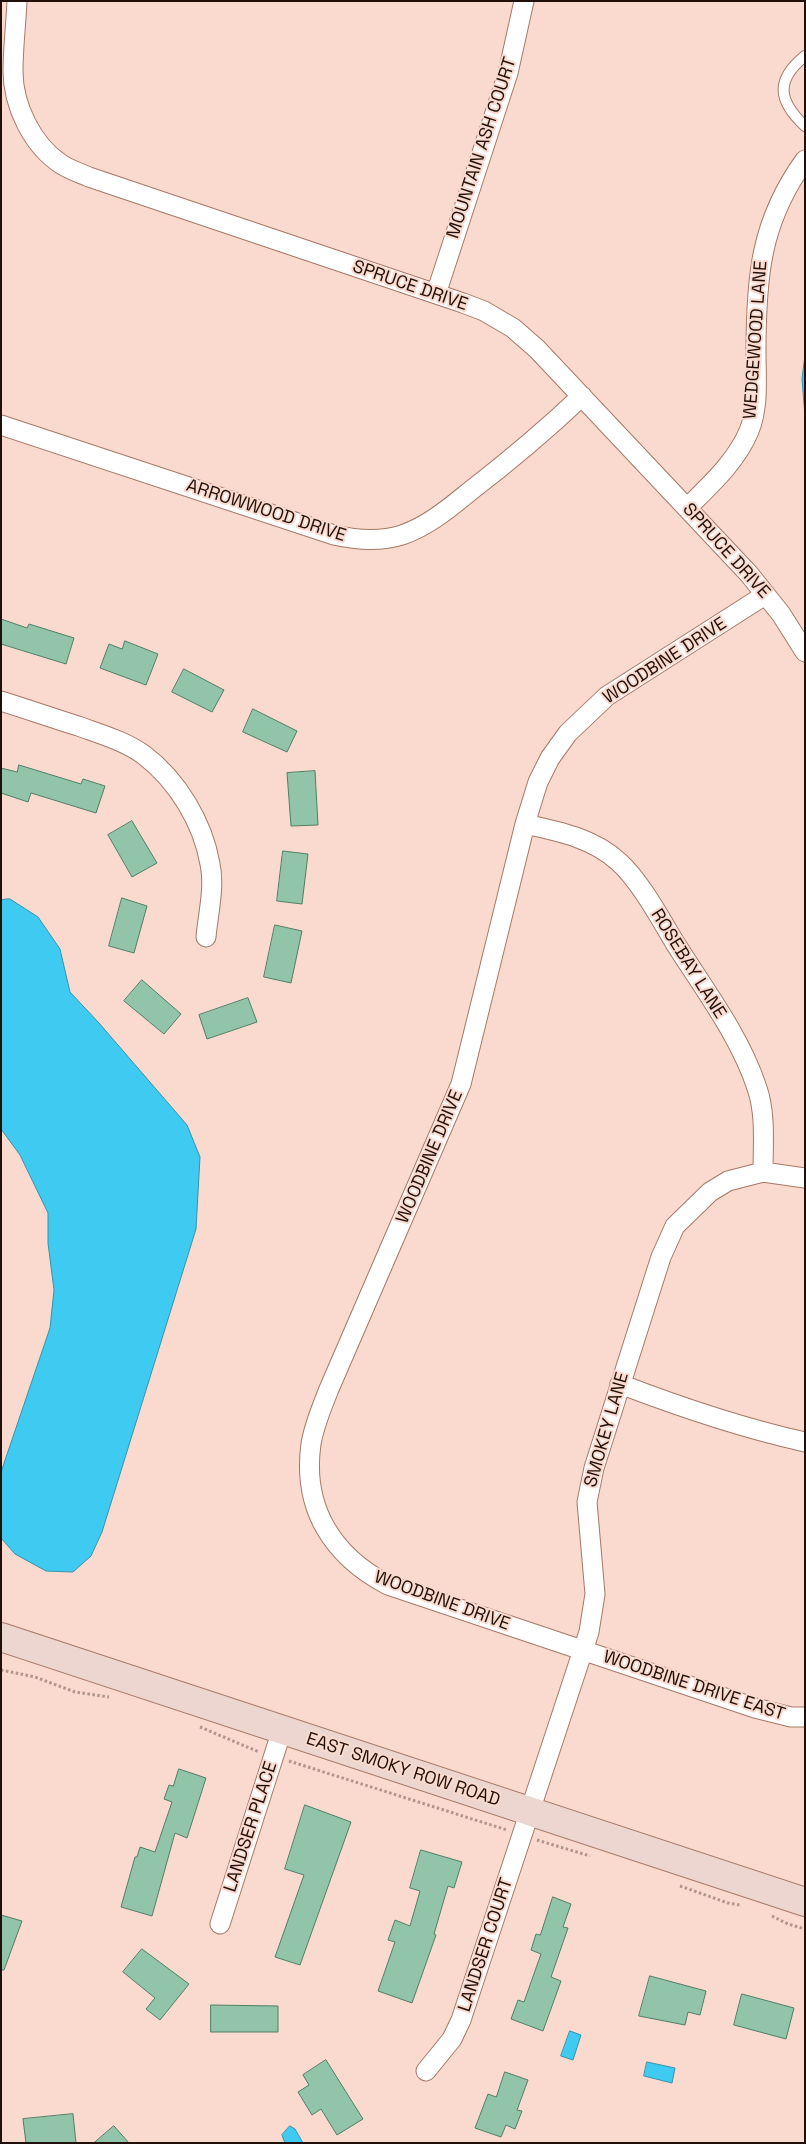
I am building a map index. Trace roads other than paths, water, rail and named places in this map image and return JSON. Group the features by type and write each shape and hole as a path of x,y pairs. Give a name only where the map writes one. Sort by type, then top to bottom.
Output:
{"street":[{"name":"SPRUCE DRIVE","path":"18,1 13,72 19,103 30,131 45,150 62,164 89,178 436,294 484,311 513,328 582,396 749,574 781,614 805,652"},
{"name":"MOUNTAIN ASH COURT","path":"436,294 508,73 524,1"},
{"name":"WEDGEWOOD LANE","path":"687,508 727,467 750,430 755,405 756,294 761,260 765,242 778,208 805,160"},
{"name":"ARROWWOOD DRIVE","path":"1,425 334,535 356,540 380,539 420,528 439,515 505,464 582,396"},
{"name":"WOODBINE DRIVE","path":"583,1651 388,1586 366,1574 347,1557 323,1525 316,1506 311,1482 309,1462 312,1442 329,1389 461,1084 524,824 538,782 550,758 568,733 607,696 765,595"},
{"path":"1,701 119,741 144,755 161,771 187,803 200,829 211,866 206,937"},
{"name":"ROSEBAY LANE","path":"524,824 567,834 600,848 620,862 643,891 746,1056 758,1091 762,1122 763,1172"},
{"name":"SMOKEY LANE","path":"526,1823 591,1622 595,1594 587,1502 594,1468 661,1257 675,1226 710,1192 728,1181 763,1172 805,1178"},
{"path":"620,1384 644,1394 778,1436 805,1442"},
{"name":"EAST SMOKY ROW ROAD","path":"1,1638 282,1730 526,1823 805,1902"},
{"name":"WOODBINE DRIVE EAST","path":"583,1651 755,1708 790,1717 805,1717"},
{"name":"LANDSER PLACE","path":"220,1924 282,1730"},
{"name":"LANDSER COURT","path":"426,2071 452,2039 461,2020 526,1823"}],"lane":[{"path":"805,56 785,79 783,89 788,107 805,126"}],"water":[{"path":"805,356 805,416 802,379"},
{"path":"10,899 38,917 60,949 70,992 187,1125 200,1157 196,1229 102,1532 91,1556 73,1572 46,1571 15,1554 1,1538 1,1472 50,1328 54,1290 48,1243 48,1213 20,1155 1,1129 1,900"},
{"path":"570,2031 581,2035 573,2060 561,2056"},
{"path":"647,2062 675,2068 672,2083 644,2076"},
{"path":"290,2126 295,2129 303,2143 285,2143 282,2135"}]}
